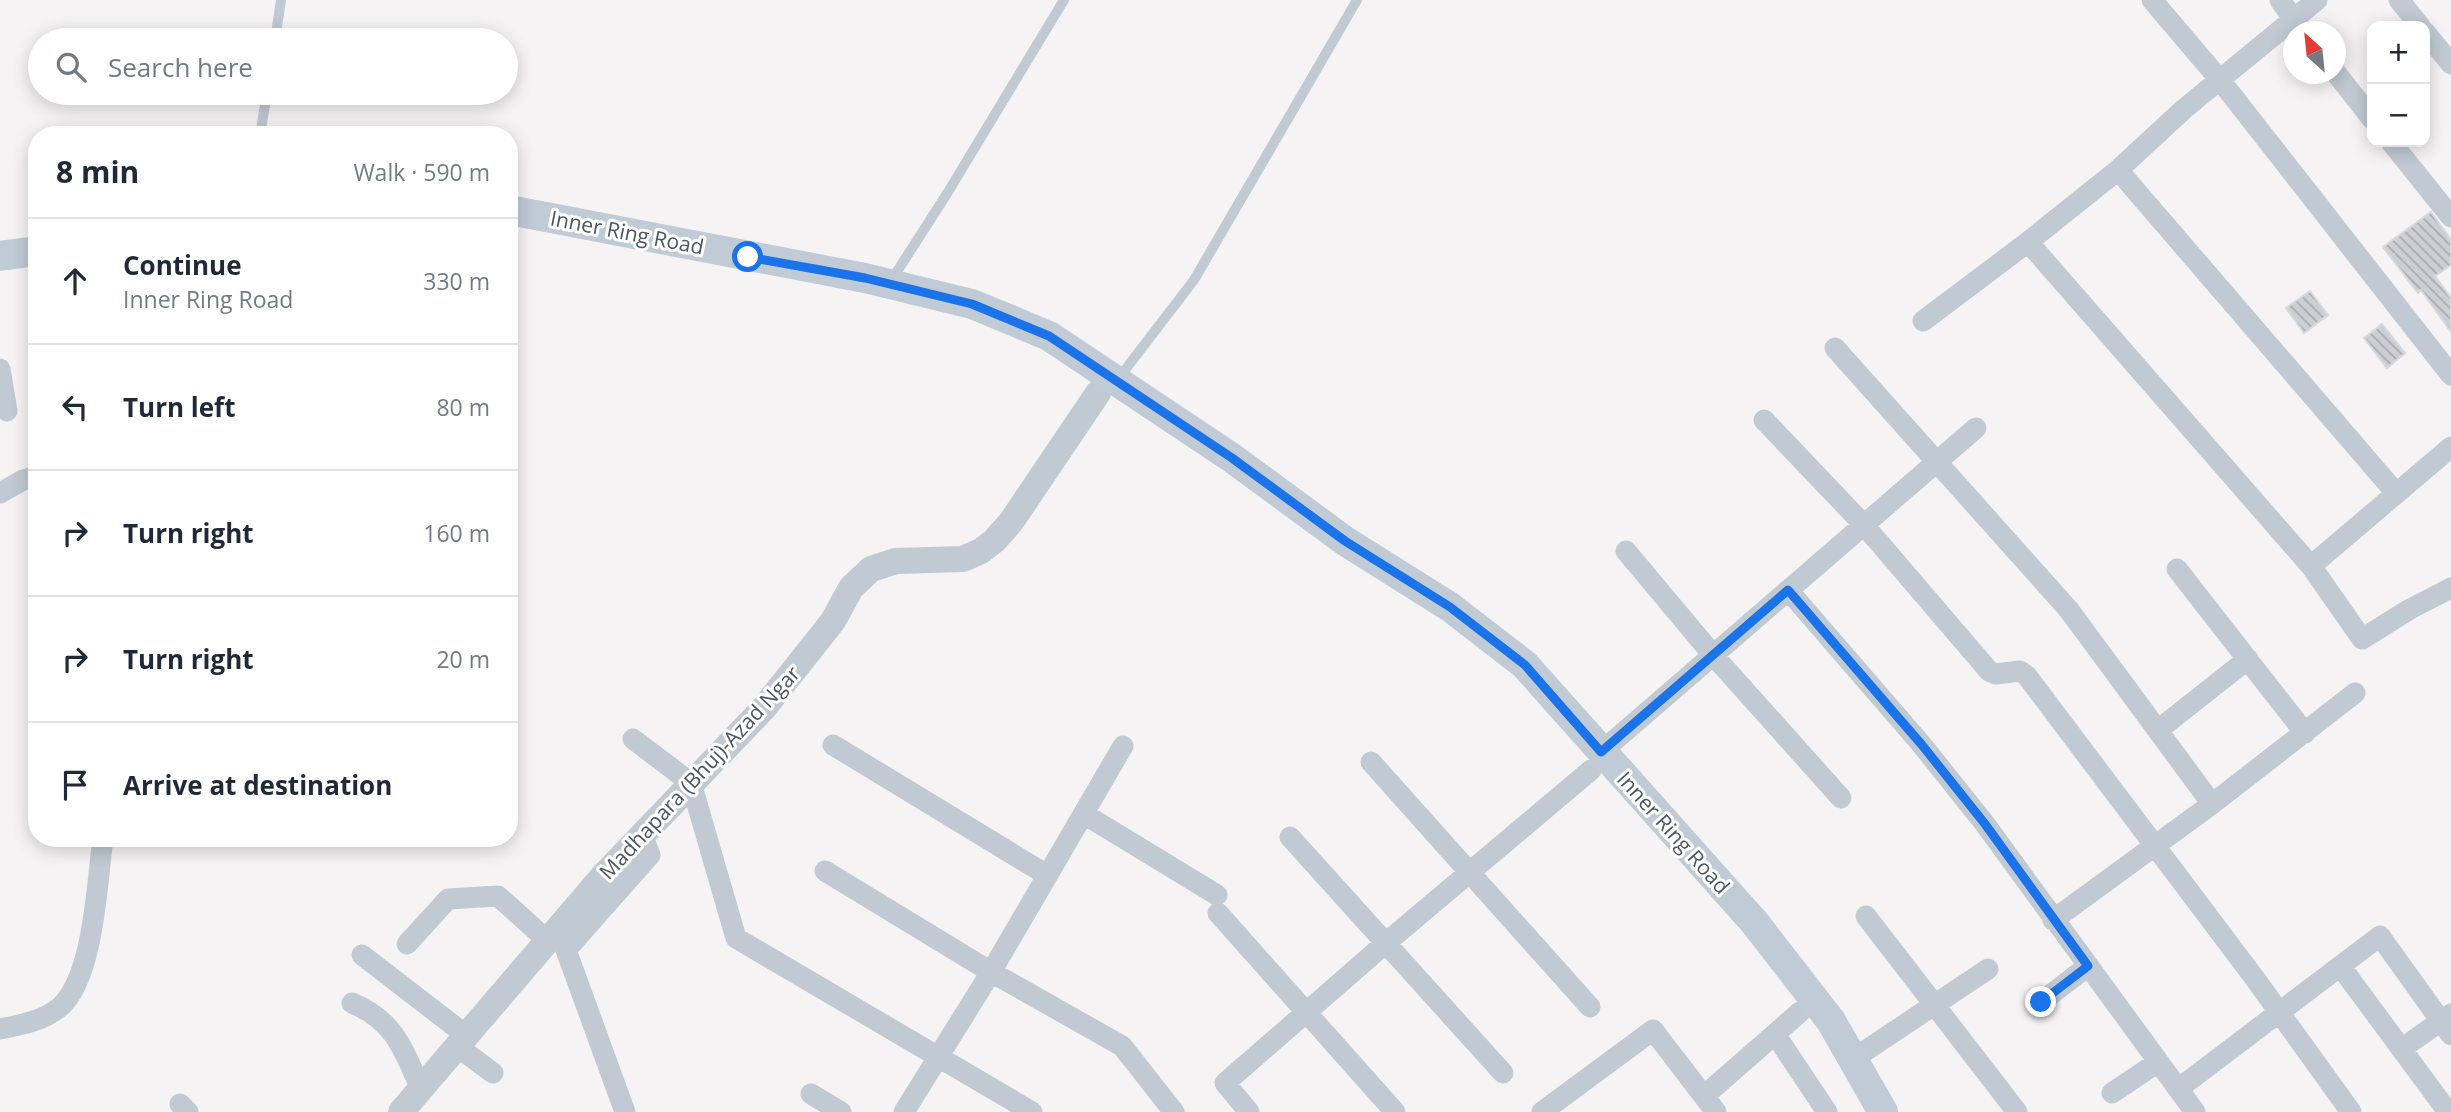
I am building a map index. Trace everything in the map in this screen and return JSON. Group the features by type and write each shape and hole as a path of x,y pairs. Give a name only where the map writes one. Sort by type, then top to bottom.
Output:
{"main road":[{"name":"Inner Ring Road","path":"518,212 889,284 972,304 1049,336 1107,387"},
{"path":"0,236 28,232"},
{"name":"Inner Ring Road","path":"518,232 861,297 965,323 1040,354 1107,387 1232,458 1345,541 1450,607 1525,665 1596,761 1815,1032 1860,1112"},
{"path":"0,256 28,252"},
{"name":"Inner Ring Road","path":"1596,761 1755,923 1831,1021 1883,1112"}],"street":[{"path":"2152,0 2220,80 2451,375"},
{"path":"2280,0 2295,21"},
{"path":"2302,21 2317,0"},
{"path":"2399,0 2416,21"},
{"path":"1923,321 2118,170 2220,80 2283,36"},
{"path":"2430,38 2451,64"},
{"path":"2345,84 2367,113"},
{"path":"2395,147 2451,217"},
{"path":"2118,170 2396,493"},
{"path":"2028,242 2311,566 2362,639 2410,609 2451,588"},
{"path":"1835,348 2069,610 2212,804"},
{"path":"0,369 7,411"},
{"name":"Madhapara (Bhuj)-Azad Ngar","path":"410,1105 603,876 764,708 833,621 851,588 871,569 896,561 963,559 981,551 994,541 1011,522 1107,387"},
{"path":"1764,420 1864,525 1989,671 1996,674 2020,671 2027,676 2351,1112"},
{"path":"1249,1112 1225,1083 1469,874 1788,590 1976,428"},
{"path":"2311,566 2451,447"},
{"path":"0,493 28,479"},
{"path":"1626,551 1713,656 1841,798"},
{"path":"2178,569 2305,733"},
{"path":"1788,590 1922,745 1985,824 2195,1112"},
{"path":"2158,730 2248,659"},
{"path":"2053,920 2212,804 2356,693"},
{"path":"633,739 691,783 736,938 1032,1112"},
{"path":"833,745 1048,875"},
{"path":"904,1112 991,972 1123,746"},
{"path":"1371,762 1590,1007"},
{"path":"1084,814 1217,904 1395,1112"},
{"path":"625,1112 566,950 650,855 642,835"},
{"path":"1290,837 1503,1073"},
{"path":"0,1029 29,1024 59,1008 71,994 80,976 88,948 102,847"},
{"path":"825,871 991,972 1122,1046 1174,1112"},
{"path":"407,944 448,900 498,896 548,941"},
{"path":"1867,916 2017,1112"},
{"path":"2178,1089 2380,936 2448,1023 2401,1049"},
{"path":"362,956 462,1042 493,1073"},
{"path":"2041,1002 2088,966"},
{"path":"2341,967 2448,1112"},
{"path":"1853,1059 1988,969"},
{"path":"352,1003 380,1018 401,1046 410,1105"},
{"path":"1551,1109 1653,1030 1710,1104 1775,1034 1800,1012"},
{"path":"1775,1034 1817,1108"},
{"path":"2112,1093 2158,1062"},
{"path":"811,1094 841,1112"}],"lane":[{"path":"277,28 281,0"},
{"path":"889,284 1064,0"},
{"path":"1107,387 1194,280 1357,0"},
{"path":"262,126 265,105"}],"building":[{"path":"2431,212 2451,240 2451,265 2435,276 2451,298 2451,332 2421,290 2418,293 2383,247"},
{"path":"2310,291 2328,315 2304,333 2286,308"},
{"path":"2382,324 2405,353 2387,368 2364,338"}],"route":[{"path":"748,257 865,278 972,304 1049,336 1232,458 1345,541 1450,607 1525,665 1601,752 1788,590 1922,745 1985,824 2088,966 2041,1002"}]}
